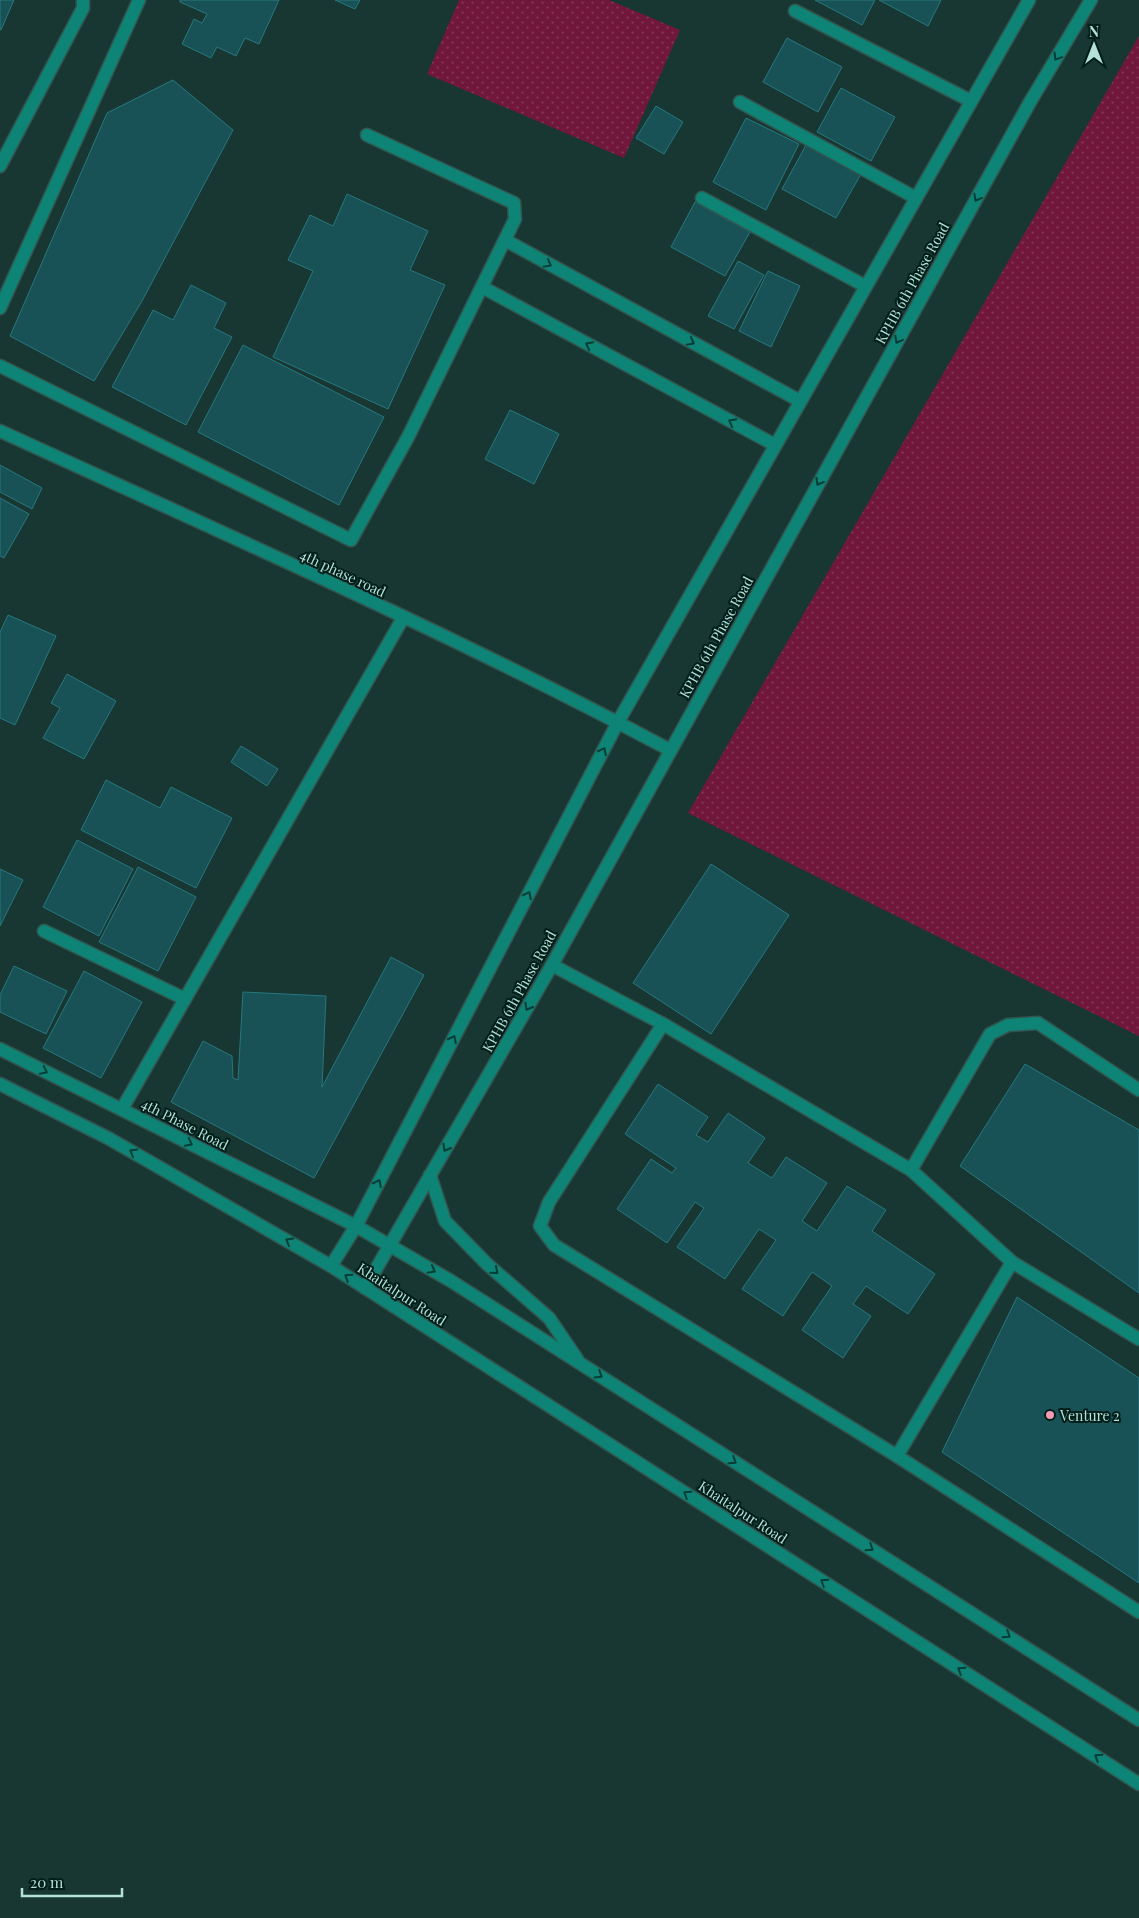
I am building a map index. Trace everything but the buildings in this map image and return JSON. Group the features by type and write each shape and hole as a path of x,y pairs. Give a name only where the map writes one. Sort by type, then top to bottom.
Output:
{"street":[{"path":"0,308 139,0"},
{"path":"0,1084 108,1138 331,1266 356,1226 618,722 1030,0"},
{"name":"KPHB 6th Phase Road","path":"365,1288 552,965 1030,102 1092,0"},
{"path":"0,166 83,4"},
{"path":"795,11 971,101"},
{"path":"740,102 916,198"},
{"path":"0,366 352,540 408,437 515,219 514,203 367,135"},
{"path":"702,198 866,286"},
{"path":"505,240 800,401"},
{"path":"482,287 775,445"},
{"name":"4th phase road","path":"0,432 403,618 618,722 670,750"},
{"path":"122,1109 403,618"},
{"path":"44,931 185,999"},
{"path":"552,965 663,1024 911,1170 1012,1262 1139,1339"},
{"path":"911,1170 990,1034 1008,1025 1038,1023 1139,1090"},
{"path":"663,1024 549,1202 540,1226 554,1245 897,1456 1139,1612"},
{"name":"4th Phase Road","path":"0,1049 356,1226"},
{"path":"430,1175 445,1221 487,1264 549,1318 580,1363"},
{"path":"356,1226 451,1281 1139,1720"},
{"path":"897,1456 1012,1262"},
{"name":"Khaitalpur Road","path":"331,1266 1139,1784"}],"shaded area":[{"path":"459,0 609,0 680,30 624,158 427,74"},
{"path":"1139,36 1139,1036 688,813"}],"place":[{"name":"Venture 2","path":"1050,1415"}]}
